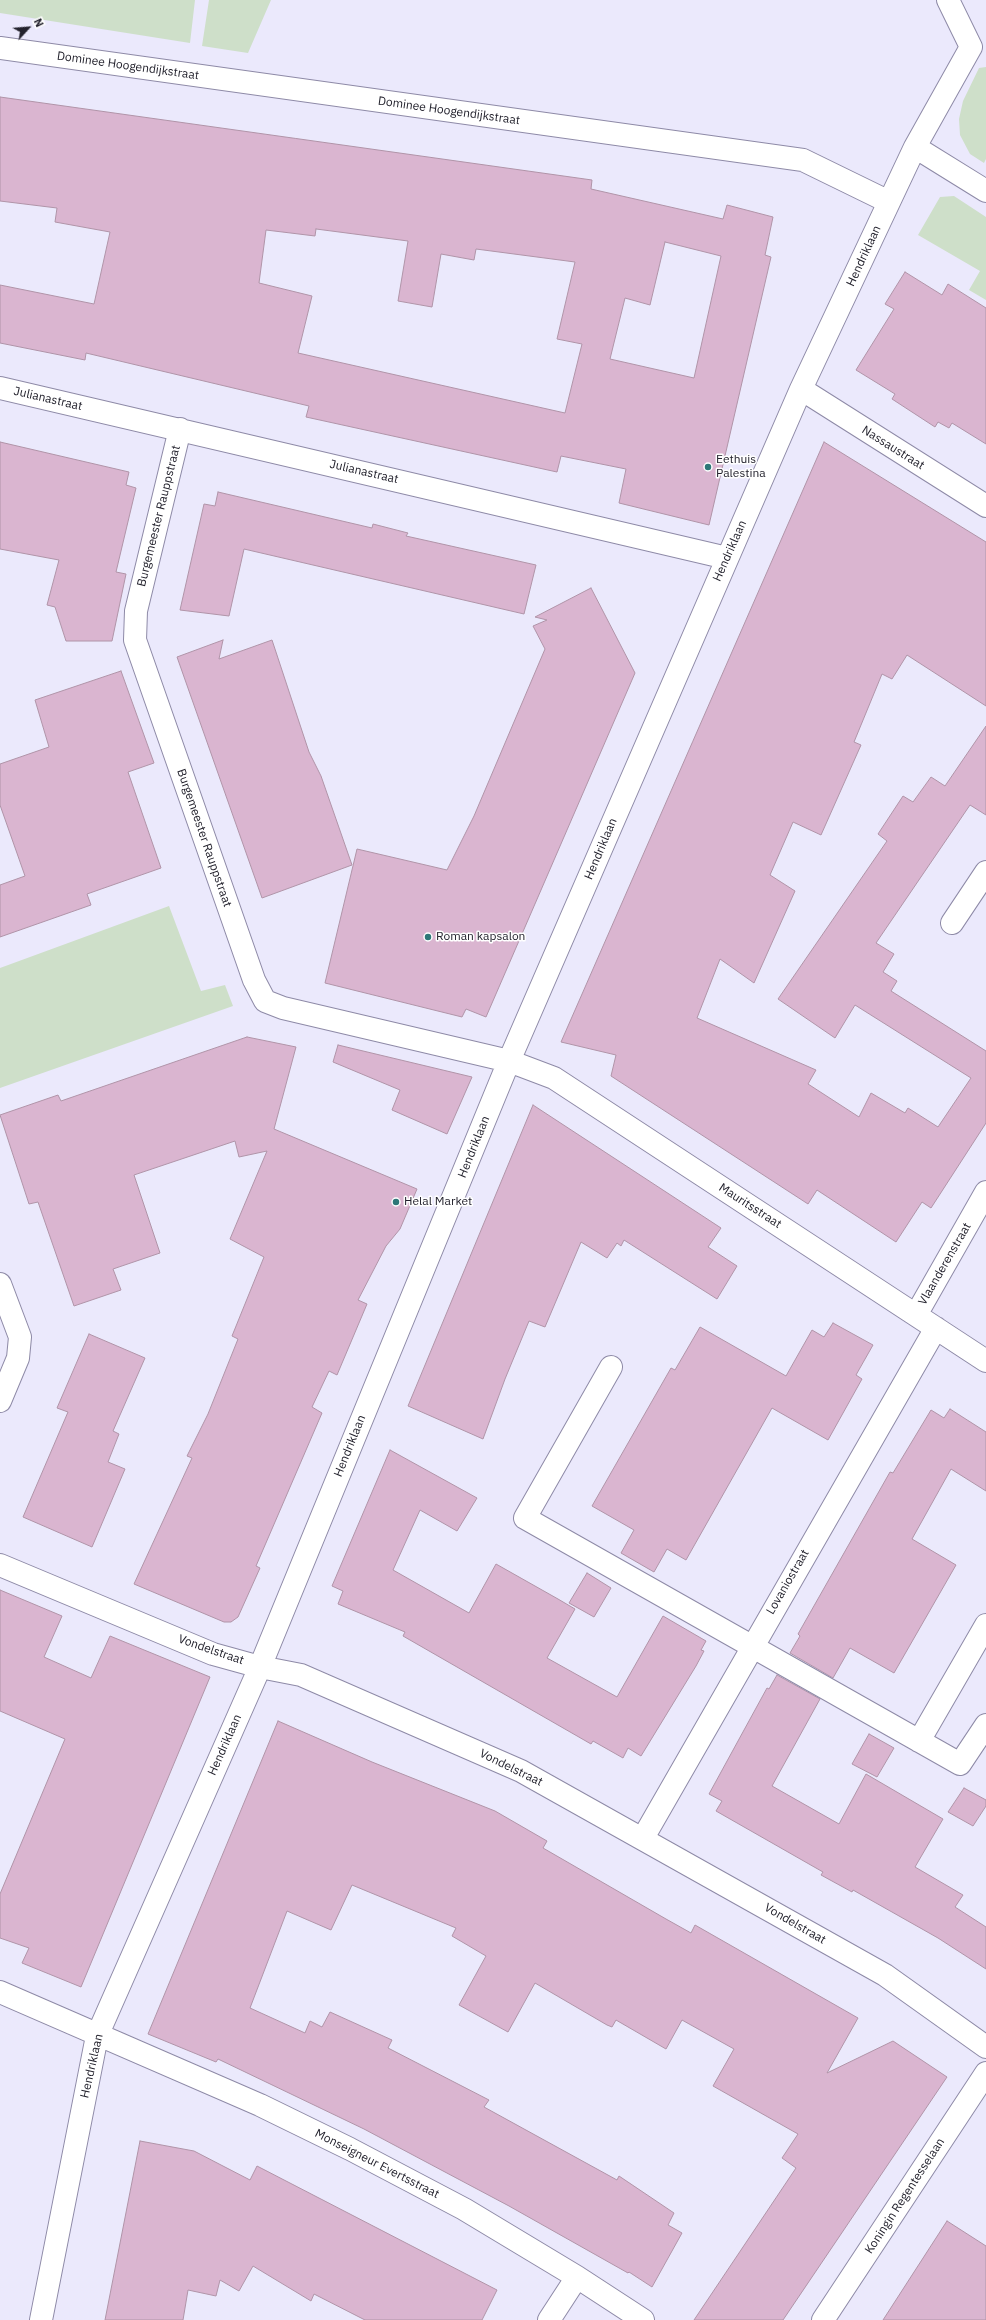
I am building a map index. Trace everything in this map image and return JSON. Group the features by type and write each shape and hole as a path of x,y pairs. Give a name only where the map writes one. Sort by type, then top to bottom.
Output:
{"street":[{"path":"948,0 978,46"},
{"name":"Hendriklaan","path":"41,2320 97,2036 260,1667 509,1061 801,389 915,148 978,46"},
{"name":"Dominee Hoogendijkstraat","path":"0,48 803,160 889,202"},
{"path":"915,148 986,191"},
{"name":"Julianastraat","path":"0,388 727,558"},
{"name":"Nassaustraat","path":"801,389 986,506"},
{"name":"Burgemeester Rauppstraat","path":"180,429 136,612 135,640 257,987 265,1001 283,1008 509,1061"},
{"path":"952,923 986,872"},
{"name":"Mauritsstraat","path":"509,1061 554,1078 986,1361"},
{"name":"Vlaanderenstraat","path":"916,1315 986,1192"},
{"path":"0,1284 20,1337 18,1358 0,1402"},
{"name":"Lovaniostraat","path":"643,1838 751,1647 936,1328"},
{"path":"611,1367 525,1518 960,1764 986,1725"},
{"name":"Vondelstraat","path":"0,1565 213,1654 260,1667 300,1675 521,1771 885,1975 986,2047"},
{"path":"919,1741 986,1625"},
{"name":"Monseigneur Evertsstraat","path":"0,1992 97,2036 260,2105 350,2149 464,2209 577,2277 643,2320"},
{"name":"Koningin Regentesselaan","path":"824,2320 986,2073"},
{"path":"549,2320 577,2277"}],"green space":[{"path":"0,0 195,0 190,43 0,13"},
{"path":"209,0 271,0 248,53 202,46"},
{"path":"986,67 986,159 984,163 970,154 960,135 959,119 963,101 979,68"},
{"path":"954,196 986,217 986,300 969,290 980,271 918,235 940,197"},
{"path":"169,906 201,991 225,985 233,1006 0,1088 0,968"}],"building":[{"path":"0,97 592,180 591,189 723,219 727,205 773,217 765,255 771,257 709,525 619,503 626,469 561,456 557,472 306,417 309,406 86,353 85,360 0,343 0,285 94,304 110,232 55,222 57,208 0,201","holes":["316,229 408,241 398,301 432,307 441,254 474,260 476,249 575,262 557,339 582,344 565,413 298,353 312,296 259,283 266,230 315,236","665,242 721,256 694,378 610,359 625,298 650,305"]},
{"path":"905,272 942,295 948,284 986,308 986,444 952,423 949,428 938,422 935,427 892,399 895,394 856,370 894,309 885,304"},
{"path":"0,442 129,472 126,485 136,488 116,572 126,574 112,641 66,641 55,607 47,605 59,560 0,549"},
{"path":"824,442 986,542 986,706 907,655 892,679 882,674 854,742 861,745 821,835 793,822 770,875 795,891 754,983 720,959 697,1018 816,1070 808,1084 859,1117 871,1093 905,1113 908,1108 938,1127 971,1078 855,1005 835,1038 778,999 887,841 878,834 903,796 913,802 931,777 945,786 986,726 986,815 970,805 876,943 894,954 883,972 897,981 891,991 986,1051 986,1123 931,1208 922,1202 896,1242 817,1190 808,1204 611,1076 616,1055 561,1042"},
{"path":"218,492 372,528 373,524 408,533 406,536 536,565 524,614 244,549 229,616 180,610 204,504 215,506"},
{"path":"591,588 635,673 486,1017 466,1009 462,1017 325,983 357,849 447,870 474,816 545,649 533,626 547,620 535,617"},
{"path":"223,640 219,659 272,640 309,752 321,776 352,865 262,898 177,657"},
{"path":"121,671 154,763 128,772 161,868 87,894 91,905 0,937 0,885 25,876 0,805 0,764 49,747 35,700"},
{"path":"247,1037 296,1047 274,1129 417,1189 400,1229 386,1246 358,1300 367,1304 337,1375 329,1371 312,1407 322,1413 256,1566 260,1568 238,1617 231,1622 224,1622 134,1584 192,1458 187,1456 208,1414 238,1339 232,1336 264,1257 230,1239 267,1151 239,1157 235,1141 134,1175 160,1253 113,1269 121,1290 74,1306 38,1202 29,1204 0,1115 58,1095 61,1101"},
{"path":"338,1045 472,1077 447,1134 392,1110 400,1090 333,1062"},
{"path":"533,1105 721,1228 708,1247 737,1266 717,1299 624,1240 621,1246 617,1243 607,1258 581,1242 545,1327 529,1321 505,1379 483,1439 408,1406"},
{"path":"833,1323 873,1345 856,1375 862,1379 828,1440 772,1408 686,1560 667,1549 654,1572 621,1553 634,1530 592,1506 671,1368 675,1370 700,1327 786,1376 812,1330 824,1337"},
{"path":"89,1334 145,1358 113,1431 119,1434 108,1462 125,1469 92,1547 23,1517 68,1412 57,1408"},
{"path":"950,1409 986,1432 986,1491 951,1469 912,1539 956,1565 894,1673 850,1648 833,1678 790,1653 800,1636 798,1634 890,1472 893,1473 931,1410 944,1418"},
{"path":"390,1450 477,1498 457,1531 420,1510 393,1570 469,1613 496,1564 558,1599 575,1609 547,1658 617,1697 663,1616 706,1641 701,1650 704,1651 696,1666 641,1756 628,1748 623,1758 593,1741 591,1744 403,1636 405,1632 338,1604 343,1591 332,1586"},
{"path":"587,1573 611,1588 594,1617 569,1603"},
{"path":"0,1590 62,1616 44,1657 91,1678 110,1636 210,1677 81,1987 22,1963 29,1948 0,1938 0,1894 65,1739 0,1711"},
{"path":"777,1675 820,1699 772,1786 839,1824 866,1774 943,1819 915,1867 963,1895 955,1907 986,1927 986,1969 938,1938 853,1890 852,1892 821,1875 823,1872 716,1811 722,1801 709,1794 767,1688 769,1689"},
{"path":"278,1721 372,1762 495,1811 547,1841 543,1848 666,1919 691,1933 695,1925 858,2018 827,2073 893,2041 947,2077 783,2320 694,2320 796,2168 782,2158 798,2134 713,2086 734,2049 682,2020 666,2049 616,2020 612,2027 607,2025 535,1983 508,2032 459,2005 486,1956 452,1936 456,1928 352,1885 331,1930 287,1911 250,2008 305,2033 310,2021 322,2027 330,2012 392,2040 388,2048 489,2100 484,2107 617,2180 619,2176 674,2213 668,2225 682,2233 652,2287 629,2272 628,2273 509,2206 364,2129 218,2059 216,2062 148,2034"},
{"path":"869,1734 894,1748 877,1777 852,1764"},
{"path":"964,1788 986,1800 986,1806 973,1826 948,1812"},
{"path":"140,2141 194,2151 250,2180 257,2166 497,2290 482,2320 365,2320 314,2294 311,2301 253,2266 239,2291 220,2280 216,2296 188,2290 183,2320 105,2320"},
{"path":"947,2221 986,2246 986,2320 883,2320"}],"place":[{"name":"Eethuis Palestina","path":"708,467"},
{"name":"Roman kapsalon","path":"428,937"},
{"name":"Helal Market","path":"396,1202"}]}
